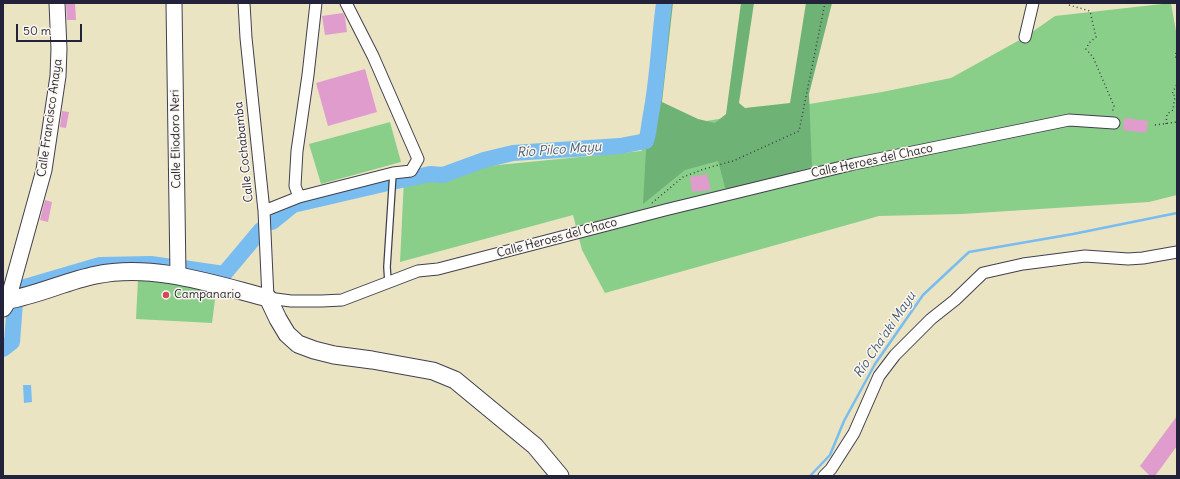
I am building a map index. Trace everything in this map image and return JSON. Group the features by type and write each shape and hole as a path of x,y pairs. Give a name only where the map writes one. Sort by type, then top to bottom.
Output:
{"main road":[{"name":"Calle Heroes del Chaco","path":"5,303 95,275 119,271 178,275 268,298"},
{"path":"268,298 287,334 298,344 334,355 372,360 433,372 455,380 535,446 560,476"}],"street":[{"name":"Calle Francisco Anaya","path":"5,303 44,170 58,76 59,49 57,3"},
{"name":"Calle Eliodoro Neri","path":"174,3 178,275"},
{"name":"Calle Cochabamba","path":"244,3 246,38 264,211 268,298"},
{"path":"299,197 295,186 297,151 308,75 316,3"},
{"path":"264,211 299,197 393,173 411,171 418,159 373,56 346,3"},
{"path":"1025,37 1033,3"},
{"name":"Calle Heroes del Chaco","path":"268,298 291,301 342,300 418,271 438,269 664,210 854,164 1069,120 1112,123"},
{"path":"824,476 831,469 854,433 880,376 895,355 931,319 955,300 983,273 1023,264 1085,256 1128,259 1177,252"}],"lane":[{"path":"388,282 387,267 393,173"}],"path":[{"path":"649,206 683,177 704,169 733,161 799,131 825,3"},
{"path":"1069,5 1090,11 1096,37 1089,43 1086,49 1093,57 1114,106 1112,123"},
{"path":"1177,49 1175,56 1177,59"},
{"path":"1166,124 1167,114 1173,110 1175,96 1172,94 1177,84"},
{"path":"1155,125 1177,122"}],"green space":[{"path":"664,3 673,3 662,102 698,119 715,123 726,114 741,3 754,3 739,103 745,108 790,103 806,3 832,3 809,94 812,167 726,191 718,161 685,170 643,204 646,151 655,95"},
{"path":"1171,3 1177,37 1177,195 1149,202 962,214 879,216 605,293 582,250 573,215 400,262 404,179 498,165 641,151 664,128 882,92 951,78 1025,37 1055,16"},
{"path":"390,122 401,162 321,184 309,144"},
{"path":"162,278 216,292 212,323 136,319 138,279"}],"water":[{"path":"23,385 31,385 32,402 24,403"}],"building":[{"path":"66,3 75,3 76,20 67,20"},
{"path":"343,13 347,32 325,35 322,16"},
{"path":"365,69 377,112 328,126 316,83"},
{"path":"62,111 69,112 66,128 60,127"},
{"path":"1124,118 1148,121 1146,133 1123,130"},
{"path":"707,174 711,190 692,192 690,177"},
{"path":"45,200 52,202 48,222 40,220"},
{"path":"1177,416 1177,446 1155,476 1150,476 1140,466"}],"waterway":[{"name":"Río Pilco Mayu","path":"272,222 293,205 430,174 443,175 484,160 513,153 620,146 646,141 655,87 664,3"},
{"name":"Río Cha'aki Mayu","path":"810,476 830,455 844,421 875,364 923,295 969,252 1073,234 1177,213"},
{"path":"183,268 224,274 261,230"},
{"path":"25,287 100,265 151,264 172,267"},
{"path":"3,349 12,342 15,303"}],"place":[{"name":"Campanario","path":"166,295"}]}
